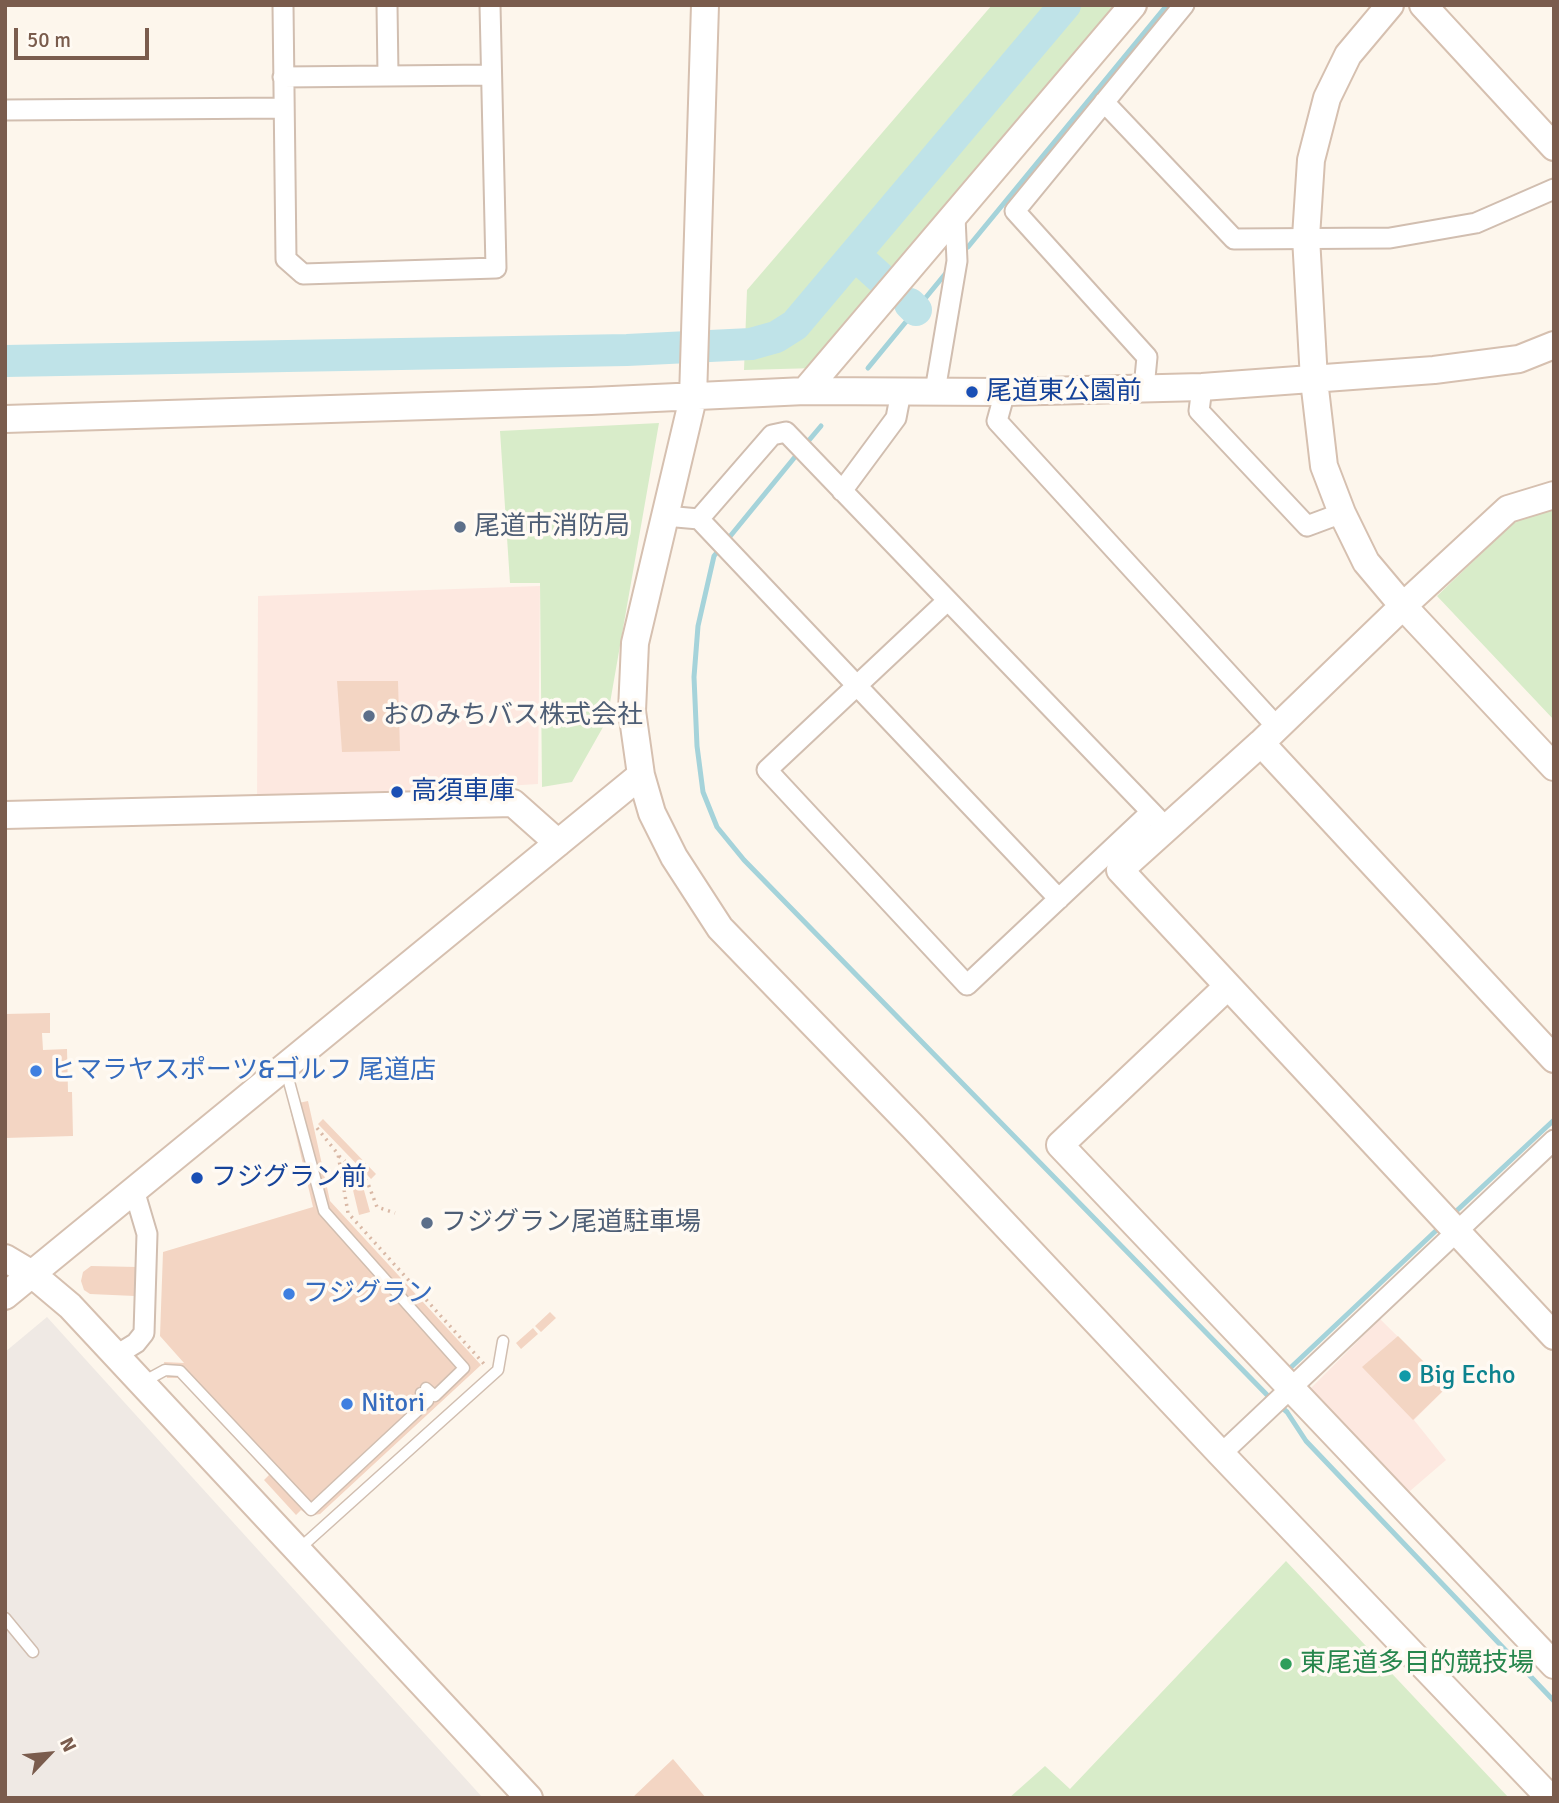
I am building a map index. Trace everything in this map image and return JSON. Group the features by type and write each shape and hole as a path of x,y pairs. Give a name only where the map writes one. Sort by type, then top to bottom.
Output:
{"street":[{"path":"283,5 286,259 303,274 496,268 490,5"},
{"path":"387,5 388,75"},
{"path":"705,5 693,386 635,643 632,711 642,775 652,813 674,857 720,928 913,1127 1550,1798"},
{"path":"805,391 1133,5"},
{"path":"1144,388 1147,357 1015,211 1184,5"},
{"path":"1390,5 1348,55 1327,97 1311,160 1306,237 1314,380 1324,466 1342,513 1366,562 1403,606 1554,767"},
{"path":"1423,5 1554,146"},
{"path":"284,77 491,75"},
{"path":"1104,102 1234,239 1390,238 1442,230 1476,223 1554,189"},
{"path":"5,110 284,108"},
{"path":"935,391 957,261 955,216"},
{"path":"5,419 693,386 901,392 1202,387 1434,370 1519,359 1554,345"},
{"path":"1202,387 1199,411 1307,526 1342,513"},
{"path":"842,491 896,418 901,392"},
{"path":"1005,392 997,421 1554,1059"},
{"path":"699,519 772,435 786,432 1159,820"},
{"path":"947,601 767,769 967,985 1059,899 1269,735 1508,509 1554,495"},
{"path":"665,516 699,519 1059,899"},
{"path":"5,1296 642,775"},
{"path":"5,815 513,803 558,843"},
{"path":"1159,820 1120,870 1554,1336"},
{"path":"1227,987 1060,1145 1281,1390 1554,1665"},
{"path":"1221,1454 1281,1390 1449,1225 1554,1140"},
{"path":"115,1356 136,1343 144,1333 147,1234 134,1190"},
{"path":"5,1258 32,1274 70,1306 529,1798"}],"lane":[{"path":"141,1383 165,1370 180,1371 311,1510 428,1401 424,1390 435,1396 464,1368 324,1211 285,1067"},
{"path":"299,1549 498,1370 503,1341"},
{"path":"5,1618 33,1652"}],"path":[{"path":"317,1128 338,1154 368,1181 377,1207 396,1213"},
{"path":"338,1154 348,1213 494,1374"}],"shaded area":[{"name":"高須車庫","path":"540,586 538,784 257,801 258,596"},
{"path":"47,1317 483,1798 5,1798 5,1352"},
{"path":"1380,1319 1448,1386 1414,1420 1446,1460 1403,1497 1307,1392"}],"green space":[{"path":"992,5 1120,5 817,368 744,370 747,290"},
{"path":"659,423 607,720 572,782 542,787 540,583 510,583 500,431"},
{"path":"1554,509 1554,720 1437,596 1511,525 1523,517"},
{"name":"東尾道多目的競技場","path":"1286,1561 1509,1798 1009,1798 1045,1766 1070,1789"}],"building":[{"name":"おのみちバス株式会社","path":"337,681 398,681 400,751 342,752"},
{"name":"ヒマラヤスポーツ&ゴルフ 尾道店","path":"50,1013 50,1033 42,1033 43,1050 67,1049 73,1136 5,1138 5,1014"},
{"name":"フジグラン","path":"308,1101 330,1201 481,1365 320,1514 309,1516 301,1510 296,1515 264,1480 269,1475 181,1378 167,1378 164,1362 184,1363 160,1336 163,1252 313,1207 289,1105"},
{"path":"323,1119 376,1174 371,1179 318,1124"},
{"path":"362,1183 370,1212 359,1215 352,1186"},
{"path":"91,1266 137,1267 135,1296 90,1294 84,1290 81,1281 83,1272"},
{"path":"550,1312 556,1318 541,1332 535,1326"},
{"path":"533,1328 538,1334 521,1349 516,1343"},
{"name":"Big Echo","path":"1398,1336 1448,1386 1413,1420 1362,1367"},
{"path":"673,1759 706,1798 632,1798"}],"waterway":[{"path":"5,361 627,350 751,344 776,337 795,325 1065,5"},
{"path":"968,247 1167,5"},
{"path":"855,255 886,283"},
{"path":"868,368 946,273"},
{"path":"910,304 916,310"},
{"path":"805,445 821,426"},
{"path":"799,452 714,556 698,626 694,677 697,746 703,792 717,827 744,860 1272,1400"},
{"path":"1451,1216 1554,1120"},
{"path":"1286,1372 1442,1225"},
{"path":"1280,1406 1306,1441 1554,1701"}],"place":[{"name":"尾道東公園前","path":"972,392"},
{"name":"尾道市消防局","path":"460,527"},
{"name":"おのみちバス株式会社","path":"369,716"},
{"name":"高須車庫","path":"397,792"},
{"name":"ヒマラヤスポーツ&ゴルフ 尾道店","path":"36,1071"},
{"name":"フジグラン前","path":"197,1178"},
{"name":"フジグラン尾道駐車場","path":"427,1223"},
{"name":"フジグラン","path":"289,1294"},
{"name":"Big Echo","path":"1405,1376"},
{"name":"Nitori","path":"347,1404"},
{"name":"東尾道多目的競技場","path":"1286,1664"}]}
